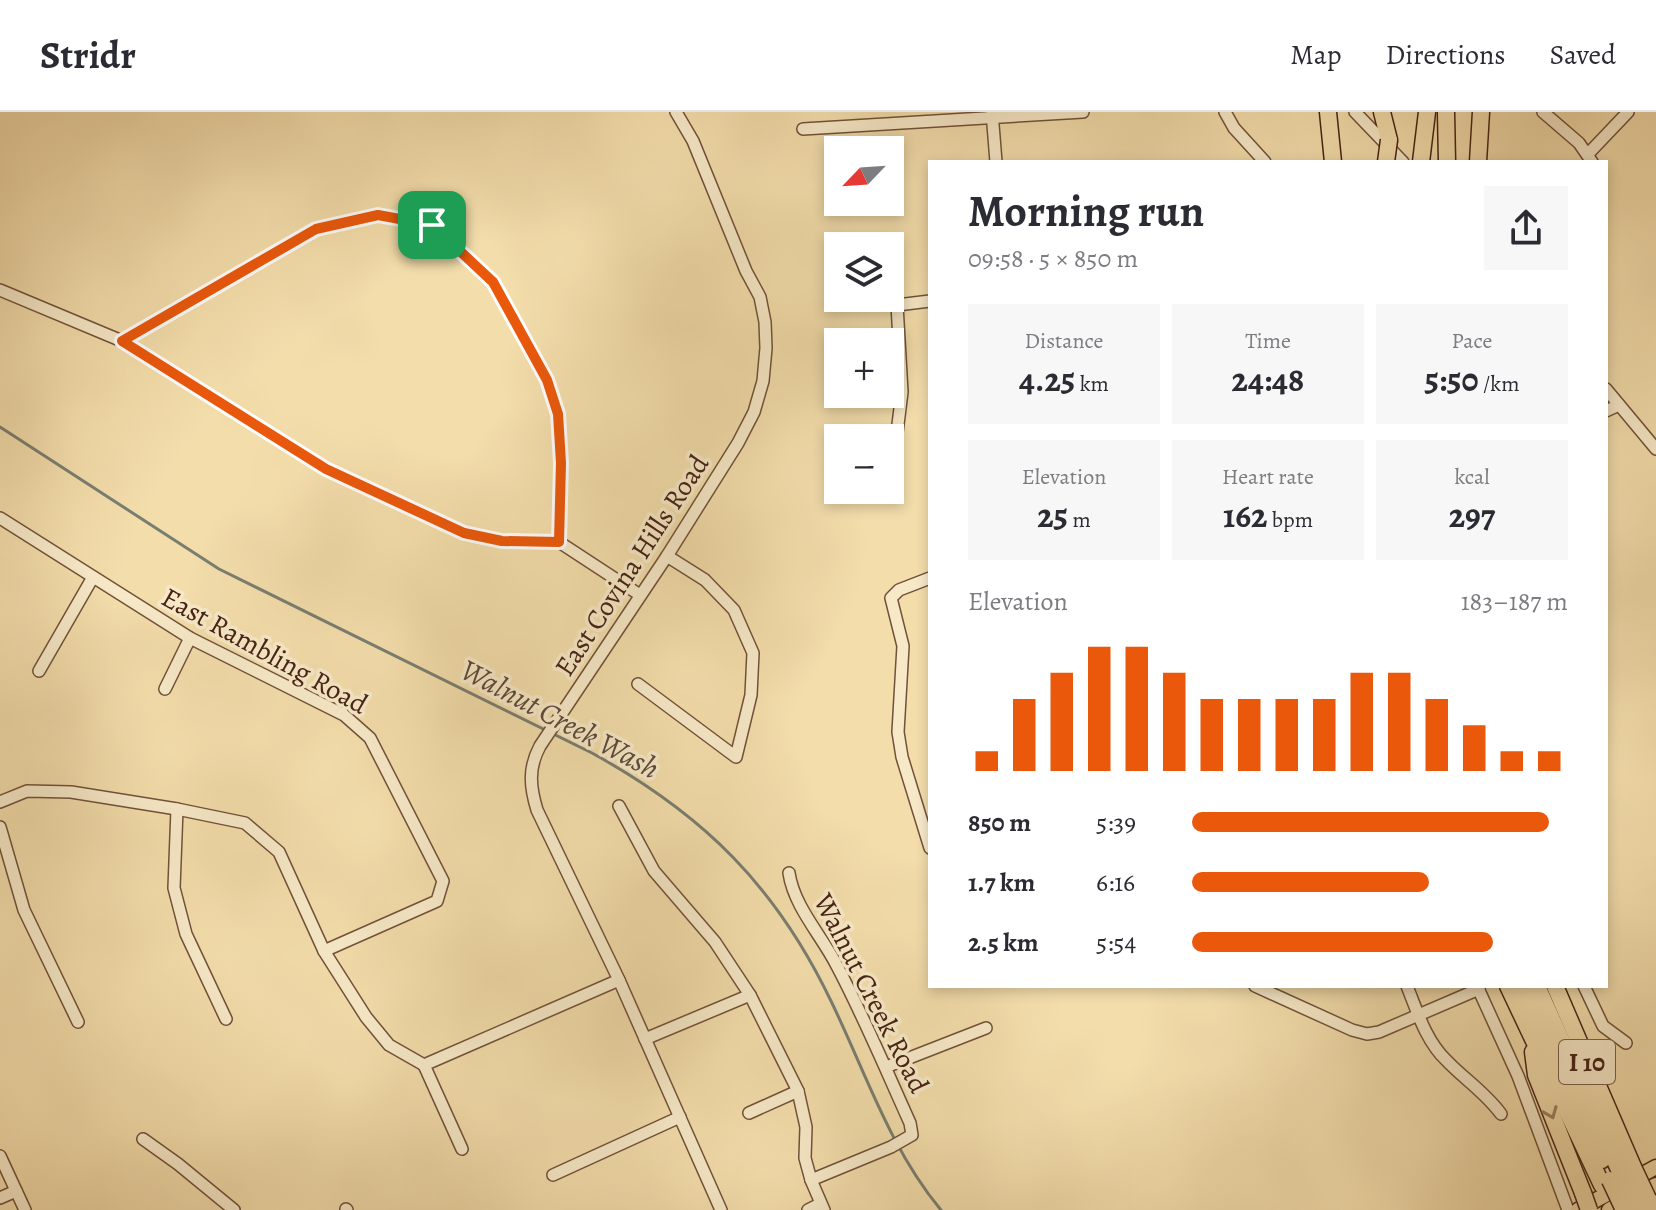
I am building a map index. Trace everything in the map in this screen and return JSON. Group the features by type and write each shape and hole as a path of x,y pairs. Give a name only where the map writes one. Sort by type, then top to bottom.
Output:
{"highway":[{"path":"1328,112 1333,160"},
{"path":"1382,112 1389,140"},
{"path":"1386,160 1392,112"},
{"path":"1421,160 1427,112"},
{"path":"1446,112 1448,160"},
{"path":"1478,160 1481,112"},
{"name":"I 10","path":"1509,988 1532,1038 1627,1173"},
{"path":"1525,988 1644,1201"},
{"path":"1538,988 1627,1173 1644,1201"},
{"name":"I 10","path":"1556,988 1620,1139 1627,1173 1612,1210"},
{"path":"1532,1038 1536,1075 1589,1210"}],"main road":[{"path":"1570,1207 1627,1173"},
{"path":"1612,1210 1644,1201"}],"street":[{"name":"East Covina Hills Road","path":"676,112 693,141 735,246 760,297 766,348 763,381 754,412 738,443 535,756 531,790 537,810 619,980 721,1210"},
{"path":"803,129 992,115 1083,112"},
{"path":"1225,112 1234,128 1263,160"},
{"path":"1355,112 1401,160"},
{"path":"1543,112 1568,133 1590,158 1628,112"},
{"path":"992,115 996,160"},
{"path":"122,341 316,229 378,215 432,225 493,282 547,380 558,414 561,463 559,542"},
{"path":"0,290 122,341 340,476 464,533 502,541 559,542 640,595"},
{"path":"898,424 902,392 897,305 928,301"},
{"path":"1608,391 1656,449"},
{"path":"1608,410 1619,405"},
{"name":"East Rambling Road","path":"1,522 190,638 344,715 370,738 443,881 437,901 324,951"},
{"path":"638,684 736,757 751,695 753,653 734,610 705,580 667,556"},
{"path":"39,671 93,577"},
{"path":"928,579 899,590 891,598 903,646 898,732 902,757 928,842"},
{"path":"165,689 190,638"},
{"path":"0,802 27,791 71,792 245,823 279,852 324,951 366,1017 389,1045 424,1065 462,1149"},
{"path":"619,806 654,871 715,942 750,995 798,1091 806,1127 805,1158 822,1207 808,1210"},
{"path":"177,809 174,888 186,934 226,1019"},
{"path":"0,827 24,910 78,1022"},
{"name":"Walnut Creek Road","path":"789,873 794,892 837,966 910,1123 902,1141 811,1180"},
{"path":"424,1065 619,980"},
{"path":"1259,988 1367,1034 1379,1032 1478,988 1518,1076 1570,1207"},
{"path":"1408,988 1433,1044 1445,1059 1489,1097 1501,1114"},
{"path":"1585,988 1603,1026 1626,1043"},
{"path":"645,1039 750,995"},
{"path":"886,1067 986,1028"},
{"path":"749,1113 798,1091"},
{"path":"553,1175 680,1117"},
{"path":"143,1139 234,1210"},
{"path":"0,1156 25,1210"},
{"path":"0,1198 16,1191"}],"waterway":[{"name":"Walnut Creek Wash","path":"0,427 219,569 592,753 632,776 702,828 760,888 786,922 831,1001 893,1136 941,1210"}],"route":[{"path":"378,215 432,225 493,282 547,380 558,414 561,463 559,542 502,541 464,533 326,469 122,341 316,229 378,215"}]}
